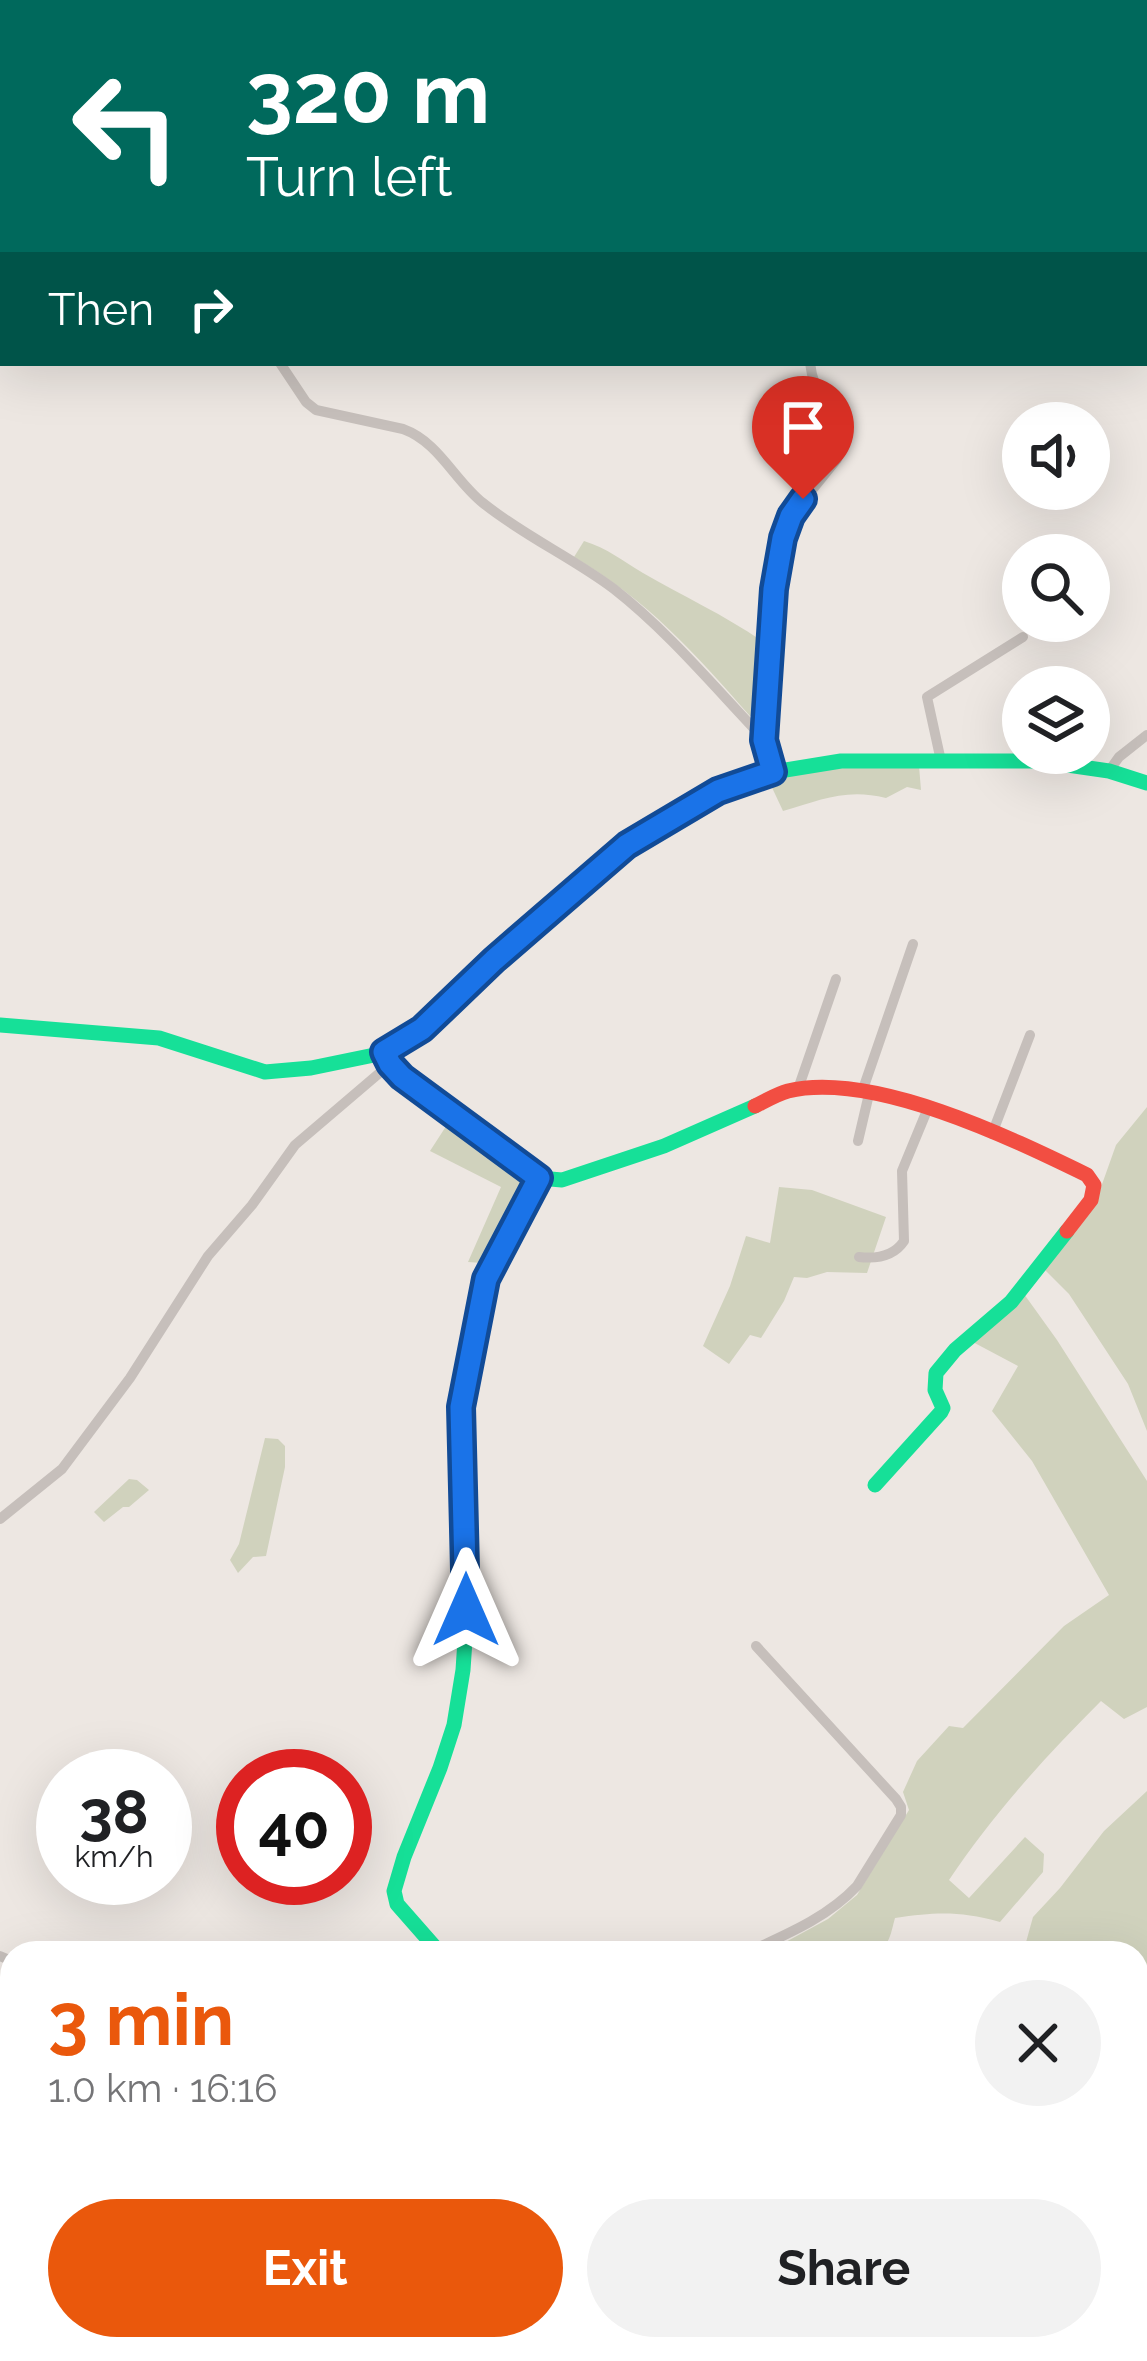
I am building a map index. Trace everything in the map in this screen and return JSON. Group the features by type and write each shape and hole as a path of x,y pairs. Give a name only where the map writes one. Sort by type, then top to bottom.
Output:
{"street":[{"path":"282,366 316,410 403,428 432,446 480,501 614,589 674,644 764,740"},
{"path":"773,772 764,740 774,589 783,538 791,516 837,459 836,430 812,380 810,366"},
{"path":"941,761 927,697 1015,642"},
{"path":"1110,770 1147,735"},
{"path":"0,1519 62,1469 130,1378 208,1256 295,1144 627,845 718,791 773,772 841,761 1002,761"},
{"path":"1110,771 1147,783"},
{"path":"858,1141 866,1093 913,944"},
{"path":"798,1089 836,979"},
{"path":"0,1025 159,1038 265,1072 387,1058"},
{"path":"992,1134 1030,1035"},
{"path":"387,1058 418,1089 539,1178 562,1180 664,1146 798,1089 866,1093 928,1108 1087,1175 1094,1194 1011,1302 936,1372 941,1412 875,1485"},
{"path":"859,1256 891,1253 904,1241 902,1171 928,1108"},
{"path":"429,1941 397,1904 394,1891 454,1725 463,1670 466,1527 460,1422 486,1279 539,1178"},
{"path":"756,1646 901,1807 901,1815 849,1895 772,1941"}],"green space":[{"path":"584,541 762,641 755,715 750,716 647,609 574,557"},
{"path":"919,766 921,790 907,787 886,798 834,797 783,811 768,779 841,768"},
{"path":"1147,1107 1147,1431 1128,1384 1069,1294 1043,1268 1095,1204 1116,1145"},
{"path":"454,1114 530,1177 483,1263 468,1262 501,1187 430,1151"},
{"path":"779,1187 812,1190 886,1217 867,1273 794,1277 761,1338 750,1335 729,1364 703,1346 746,1236 770,1243"},
{"path":"1024,1294 1147,1481 1147,1707 1124,1719 1101,1701 1020,1787 949,1880 969,1898 1025,1837 1044,1854 1043,1872 1000,1922 923,1915 895,1918 888,1941 788,1941 828,1919 857,1895 909,1810 903,1792 917,1761 949,1726 963,1728 1064,1626 1109,1595 1032,1461 992,1411 1018,1366 969,1340"},
{"path":"265,1438 278,1439 285,1446 285,1467 266,1556 253,1557 238,1573 230,1560 239,1544"},
{"path":"129,1479 149,1490 104,1522 94,1512"},
{"path":"1147,1791 1147,1941 1026,1941 1033,1917 1104,1831"}],"traffic: fast":[{"path":"0,1025 159,1038 265,1072 384,1053 406,1041 627,845 718,791 773,772 841,761 1040,761 1109,771 1147,783"},
{"path":"429,1941 397,1904 394,1891 454,1725 463,1670 467,1610 460,1422 486,1278 539,1178 562,1180 664,1146 755,1106"},
{"path":"875,1485 941,1412 936,1373 955,1350 1011,1302 1067,1231"}],"traffic: jam":[{"path":"755,1106 788,1091 860,1090 981,1127 1087,1175 1094,1185 1091,1200 1067,1231"}],"route":[{"path":"466,1610 461,1407 486,1279 539,1178 402,1077 384,1052 422,1029 627,845 718,791 773,772 764,740 774,589 783,538 803,499"}]}
